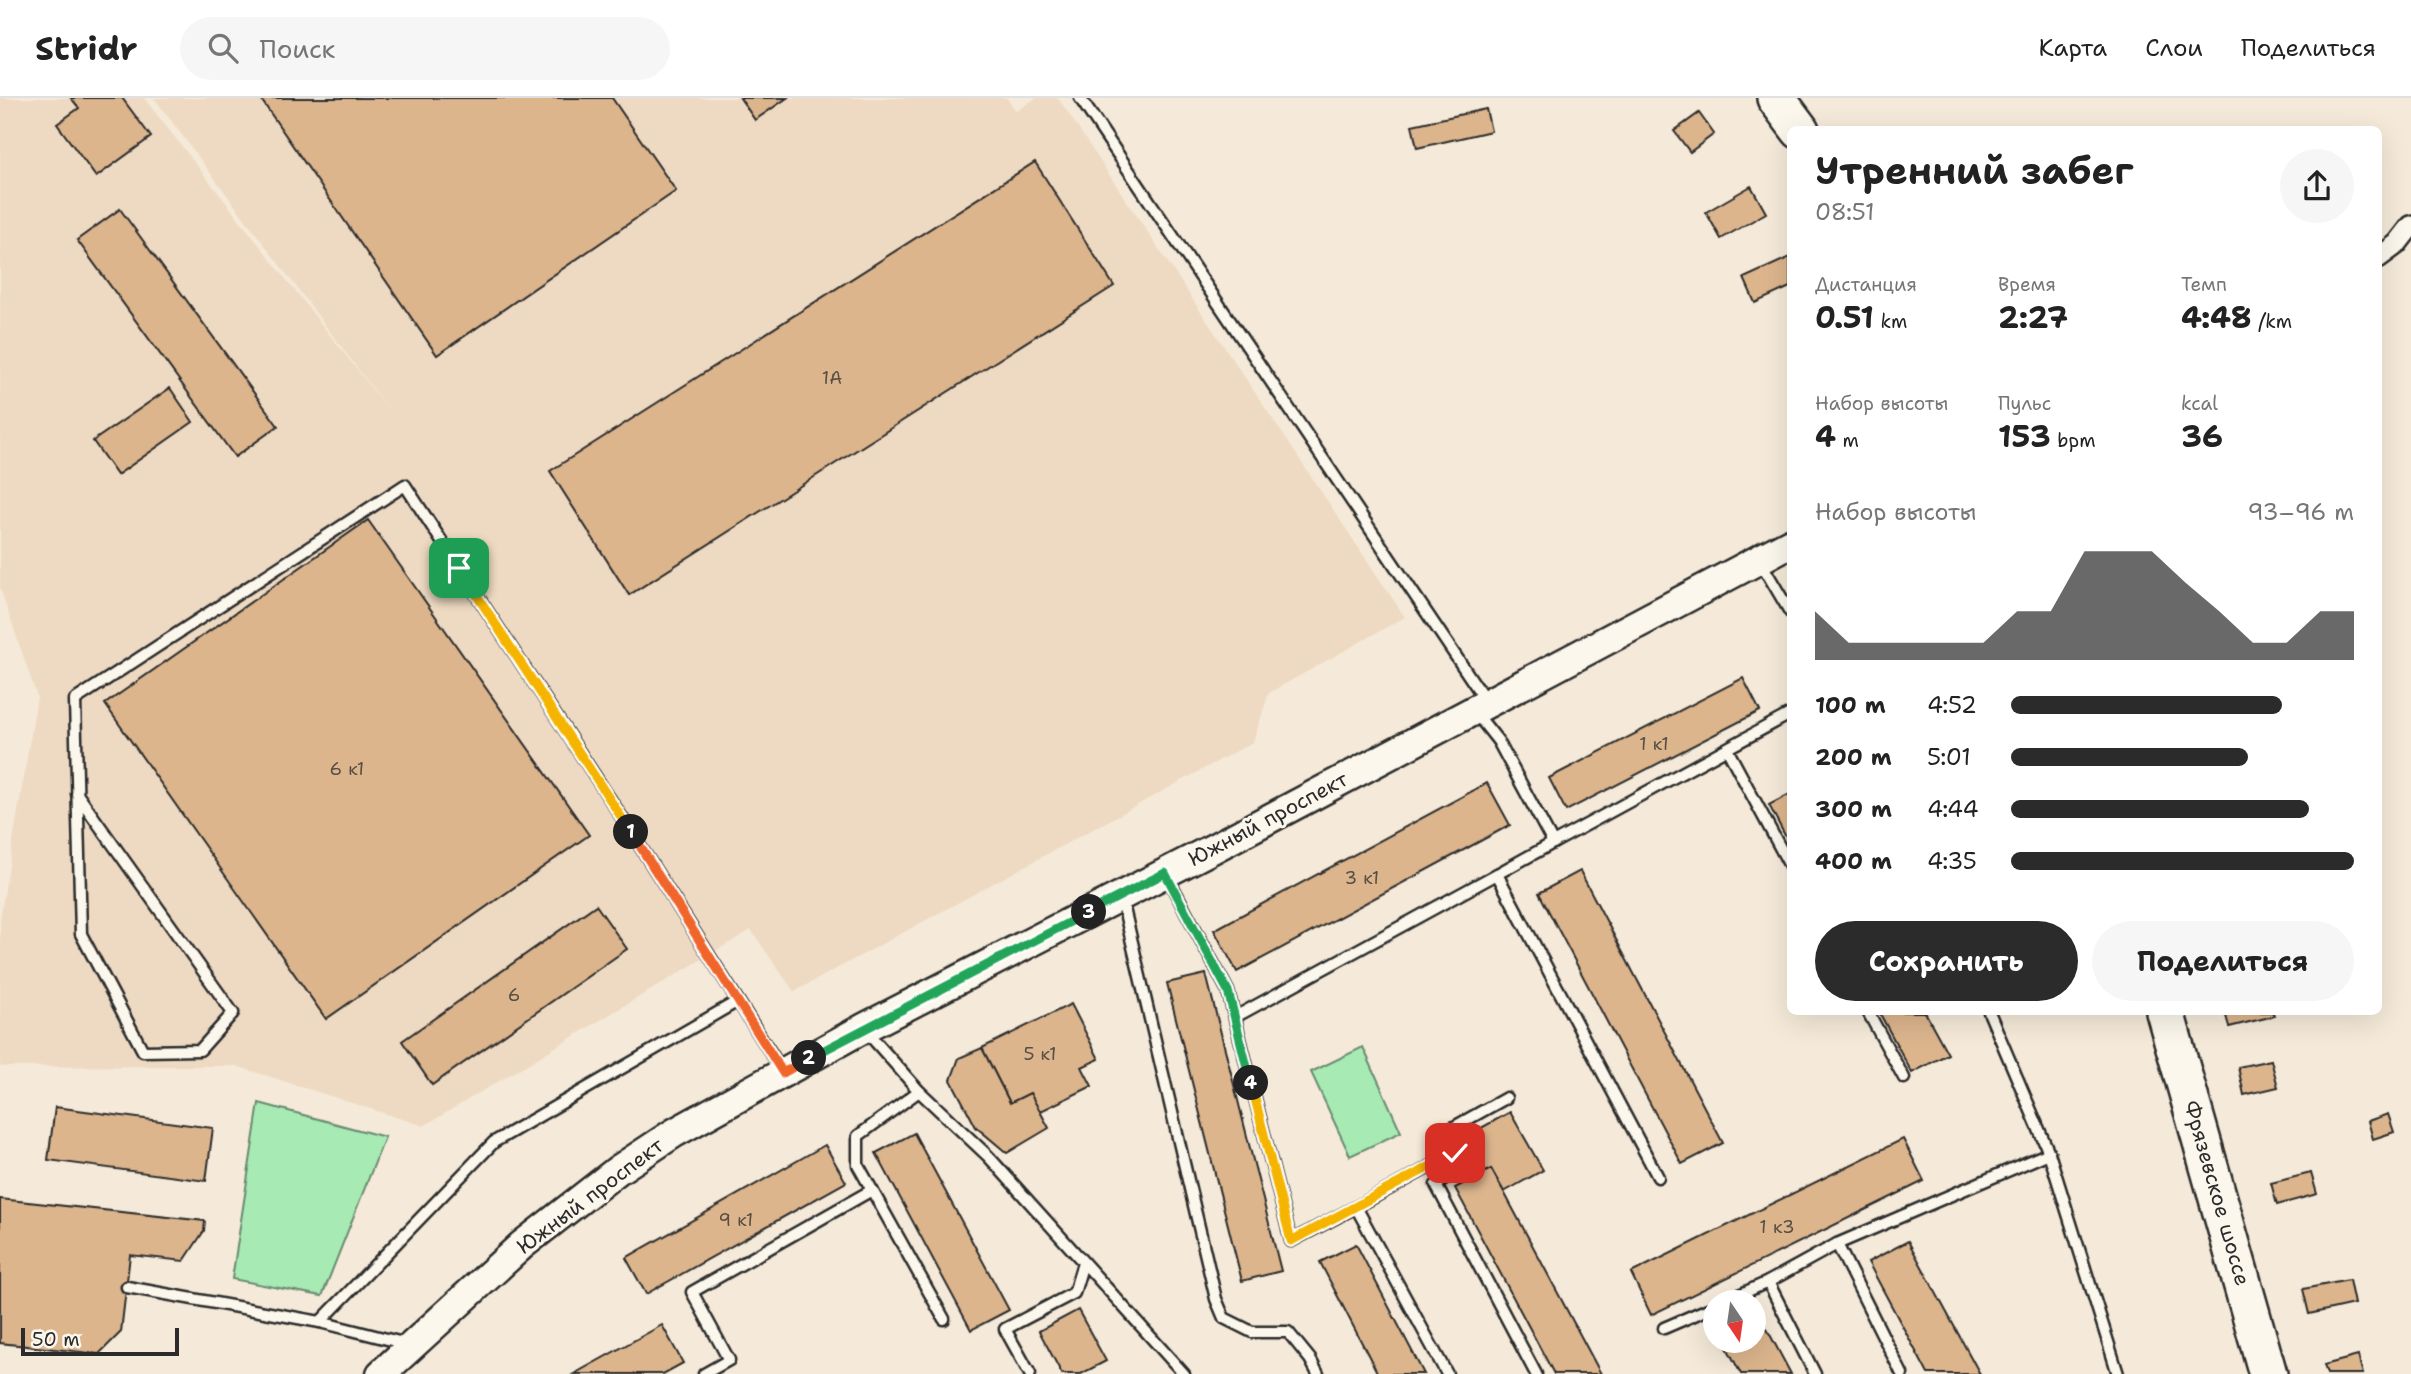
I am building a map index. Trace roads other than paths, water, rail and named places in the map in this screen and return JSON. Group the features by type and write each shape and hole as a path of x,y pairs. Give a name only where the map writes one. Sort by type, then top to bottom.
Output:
{"highway":[{"path":"1776,98 1797,126"},
{"name":"Фрязевское шоссе","path":"2166,1015 2268,1374"}],"main road":[{"name":"Южный проспект","path":"381,1374 522,1245 618,1170 674,1133 864,1028 1481,708 1787,545"}],"street":[{"path":"2382,255 2397,244 2411,226"}],"lane":[{"path":"1080,98 1481,708 1553,843"},
{"path":"77,794 233,1013 200,1050 143,1051 81,934 77,794 75,700 405,485 621,816 783,1073"},
{"path":"1759,559 1787,607"},
{"path":"1235,1017 1787,716"},
{"path":"1727,748 1787,860"},
{"path":"1165,873 1228,991 1291,1241 1455,1153"},
{"path":"1497,874 1658,1177"},
{"path":"1121,896 1216,1299 1224,1318 1252,1332 1288,1332 1310,1359 1318,1374"},
{"path":"320,1322 494,1142 738,1001"},
{"path":"1870,1015 1904,1078"},
{"path":"1990,1015 2049,1153 2118,1374"},
{"path":"864,1028 919,1091 988,1156 1184,1374"},
{"path":"919,1091 858,1136 858,1165 944,1320"},
{"path":"1506,1098 1445,1132 1463,1168 1436,1185 1536,1374"},
{"path":"1750,1290 1837,1244 2049,1153"},
{"path":"704,1374 729,1360 692,1292 872,1190"},
{"path":"1356,1207 1447,1374"},
{"path":"1837,1244 1902,1374"},
{"path":"1030,1374 1005,1329 1074,1293 1083,1263"},
{"path":"1768,1282 1815,1374"},
{"path":"127,1287 320,1322 411,1345"},
{"path":"1664,1328 1703,1311"}]}
